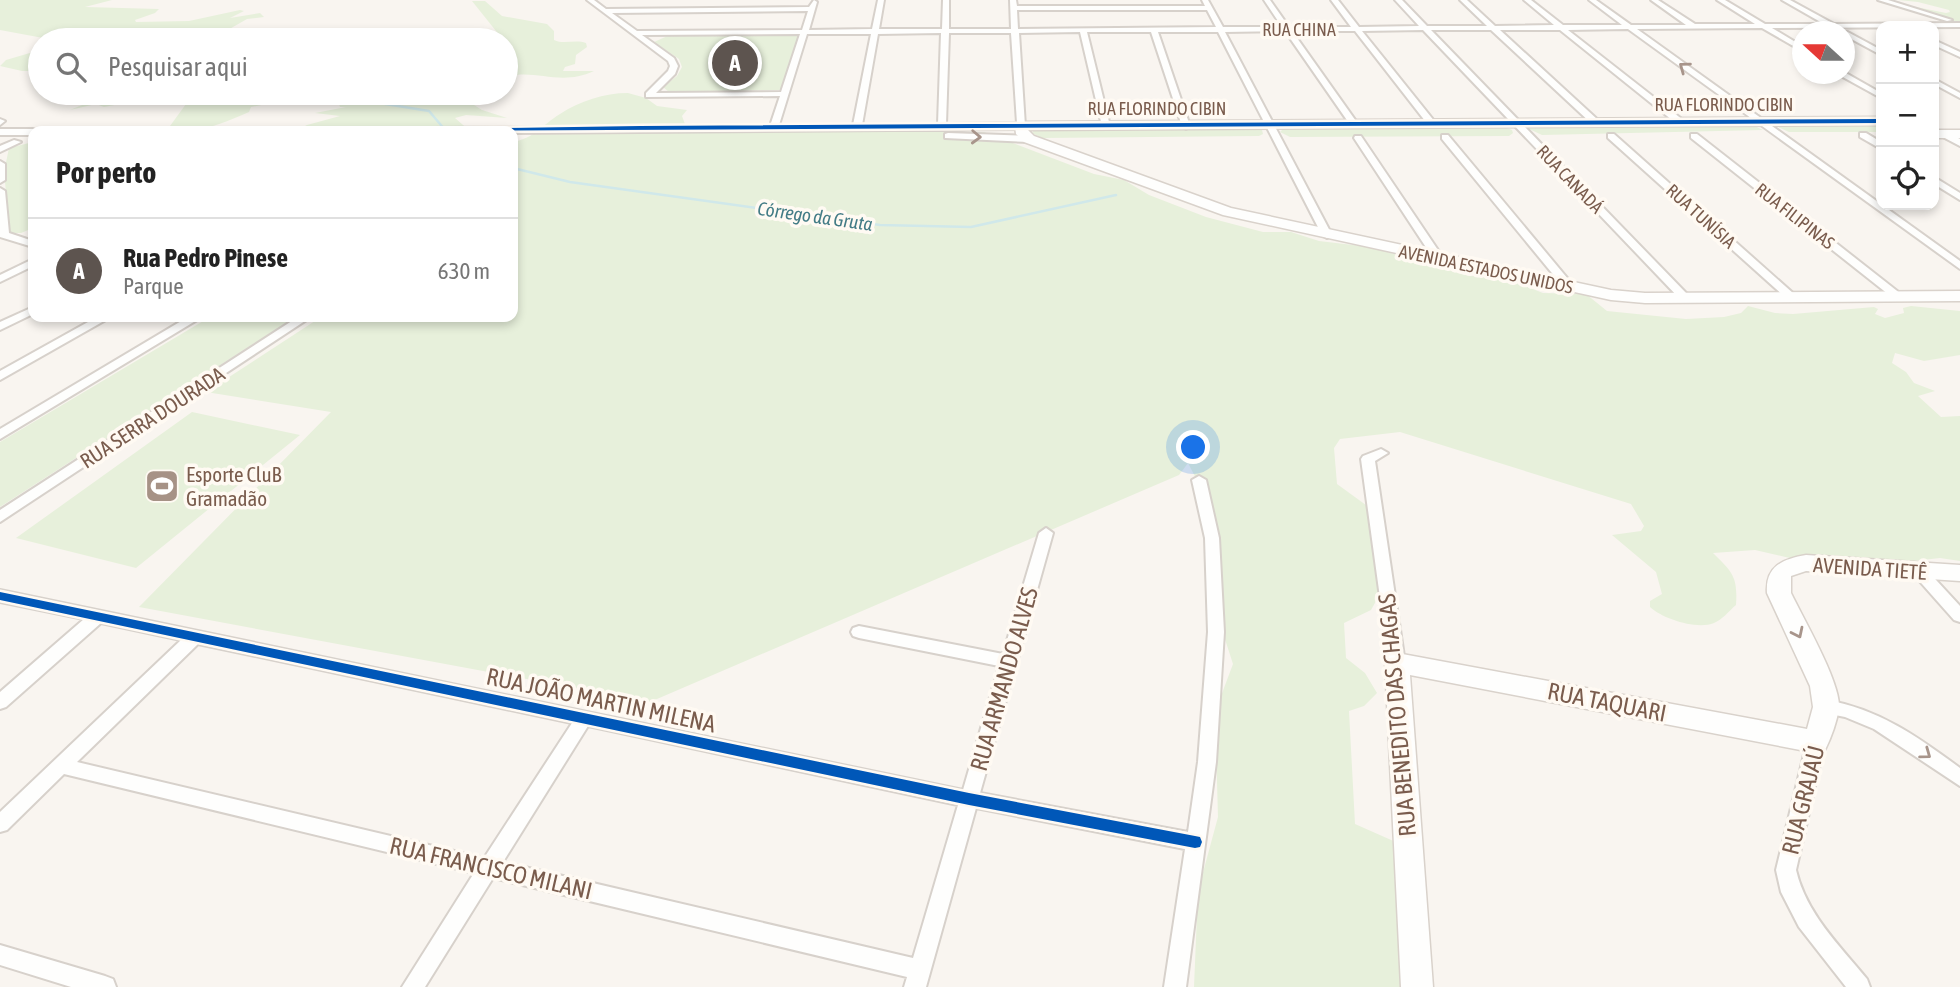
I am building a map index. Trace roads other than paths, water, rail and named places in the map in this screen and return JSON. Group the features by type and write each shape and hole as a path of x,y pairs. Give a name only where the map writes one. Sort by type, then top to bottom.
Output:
{"street":[{"path":"590,0 671,60 674,66 672,72 649,95 785,94"},
{"path":"774,127 815,0"},
{"path":"857,127 881,0"},
{"path":"942,127 946,0"},
{"path":"1267,0 1439,259"},
{"path":"1334,0 1432,124"},
{"name":"RUA CANADÁ","path":"1398,0 1684,297"},
{"path":"1463,0 1595,122"},
{"path":"1527,0 1679,122"},
{"path":"1592,0 1960,266"},
{"path":"1654,0 1695,27"},
{"path":"1720,0 1792,43"},
{"path":"1785,0 1823,21"},
{"path":"1881,0 1960,24"},
{"path":"1025,132 1014,4 1207,4 1327,235"},
{"path":"604,11 812,9"},
{"name":"RUA CHINA","path":"1939,25 1960,24"},
{"name":"RUA CHINA","path":"1855,27 1876,26"},
{"name":"RUA CHINA","path":"638,33 1792,27"},
{"path":"1083,30 1106,126"},
{"path":"1154,30 1186,126"},
{"path":"1855,38 1876,49"},
{"path":"1939,44 1960,55"},
{"path":"1855,81 1876,93"},
{"path":"1939,84 1960,96"},
{"path":"0,121 2,136"},
{"name":"RUA FLORINDO CIBIN","path":"518,130 1273,132 1356,131 1432,124 1876,121"},
{"path":"1939,121 1960,121"},
{"name":"RUA FLORINDO CIBIN","path":"518,130 942,127 1025,132 1106,126 1186,126 1273,132"},
{"name":"RUA FLORINDO CIBIN","path":"1356,131 1444,137 1876,135"},
{"name":"AVENIDA ESTADOS UNIDOS","path":"1025,132 1081,150 1190,200 1327,235 1569,286 1645,298 1960,296"},
{"path":"2,136 28,133"},
{"path":"1939,134 1960,134"},
{"path":"1939,134 1960,144"},
{"path":"1863,135 1876,143"},
{"path":"2,136 17,142"},
{"name":"RUA TUNÍSIA","path":"1611,136 1790,296"},
{"name":"RUA FILIPINAS","path":"1694,136 1897,296"},
{"path":"1444,137 1569,286"},
{"path":"0,149 28,141"},
{"path":"0,164 0,180"},
{"path":"1939,183 1960,197"},
{"path":"0,191 4,238 28,243"},
{"path":"0,279 28,265"},
{"path":"0,327 28,313"},
{"path":"0,376 96,322"},
{"path":"0,435 188,322"},
{"name":"RUA SERRA DOURADA","path":"0,517 297,322"},
{"name":"RUA BENEDITO DAS CHAGAS","path":"1381,453 1368,459 1398,663 1417,987"},
{"path":"1175,987 1207,762 1216,632 1212,538 1199,480"},
{"name":"RUA ARMANDO ALVES","path":"918,978 1046,533"},
{"name":"AVENIDA TIETÊ","path":"1826,707 1823,686 1779,593 1776,580 1782,571 1791,565 1806,563 1960,573"},
{"path":"1920,572 1960,616"},
{"name":"RUA JOÃO MARTIN MILENA","path":"0,597 970,799 1195,842"},
{"path":"0,702 97,617"},
{"path":"859,632 1009,662"},
{"path":"0,824 194,638"},
{"name":"RUA TAQUARI","path":"1398,663 1816,742"},
{"path":"1826,707 1842,709 1878,721 1960,778"},
{"name":"RUA GRAJAÚ","path":"1826,707 1788,850 1786,870 1791,892 1806,920 1859,987"},
{"path":"413,987 584,718"},
{"name":"RUA FRANCISCO MILANI","path":"61,766 489,867 918,978"},
{"path":"0,955 106,987"}],"waterway":[{"name":"Córrego da Gruta","path":"392,105 429,111 442,126"},
{"name":"Córrego da Gruta","path":"518,169 570,182 880,225 971,227 1116,195"}],"place":[{"name":"Rua Pedro Pinese","path":"735,63"},
{"name":"Esporte CluB Gramadão","path":"162,486"}]}
